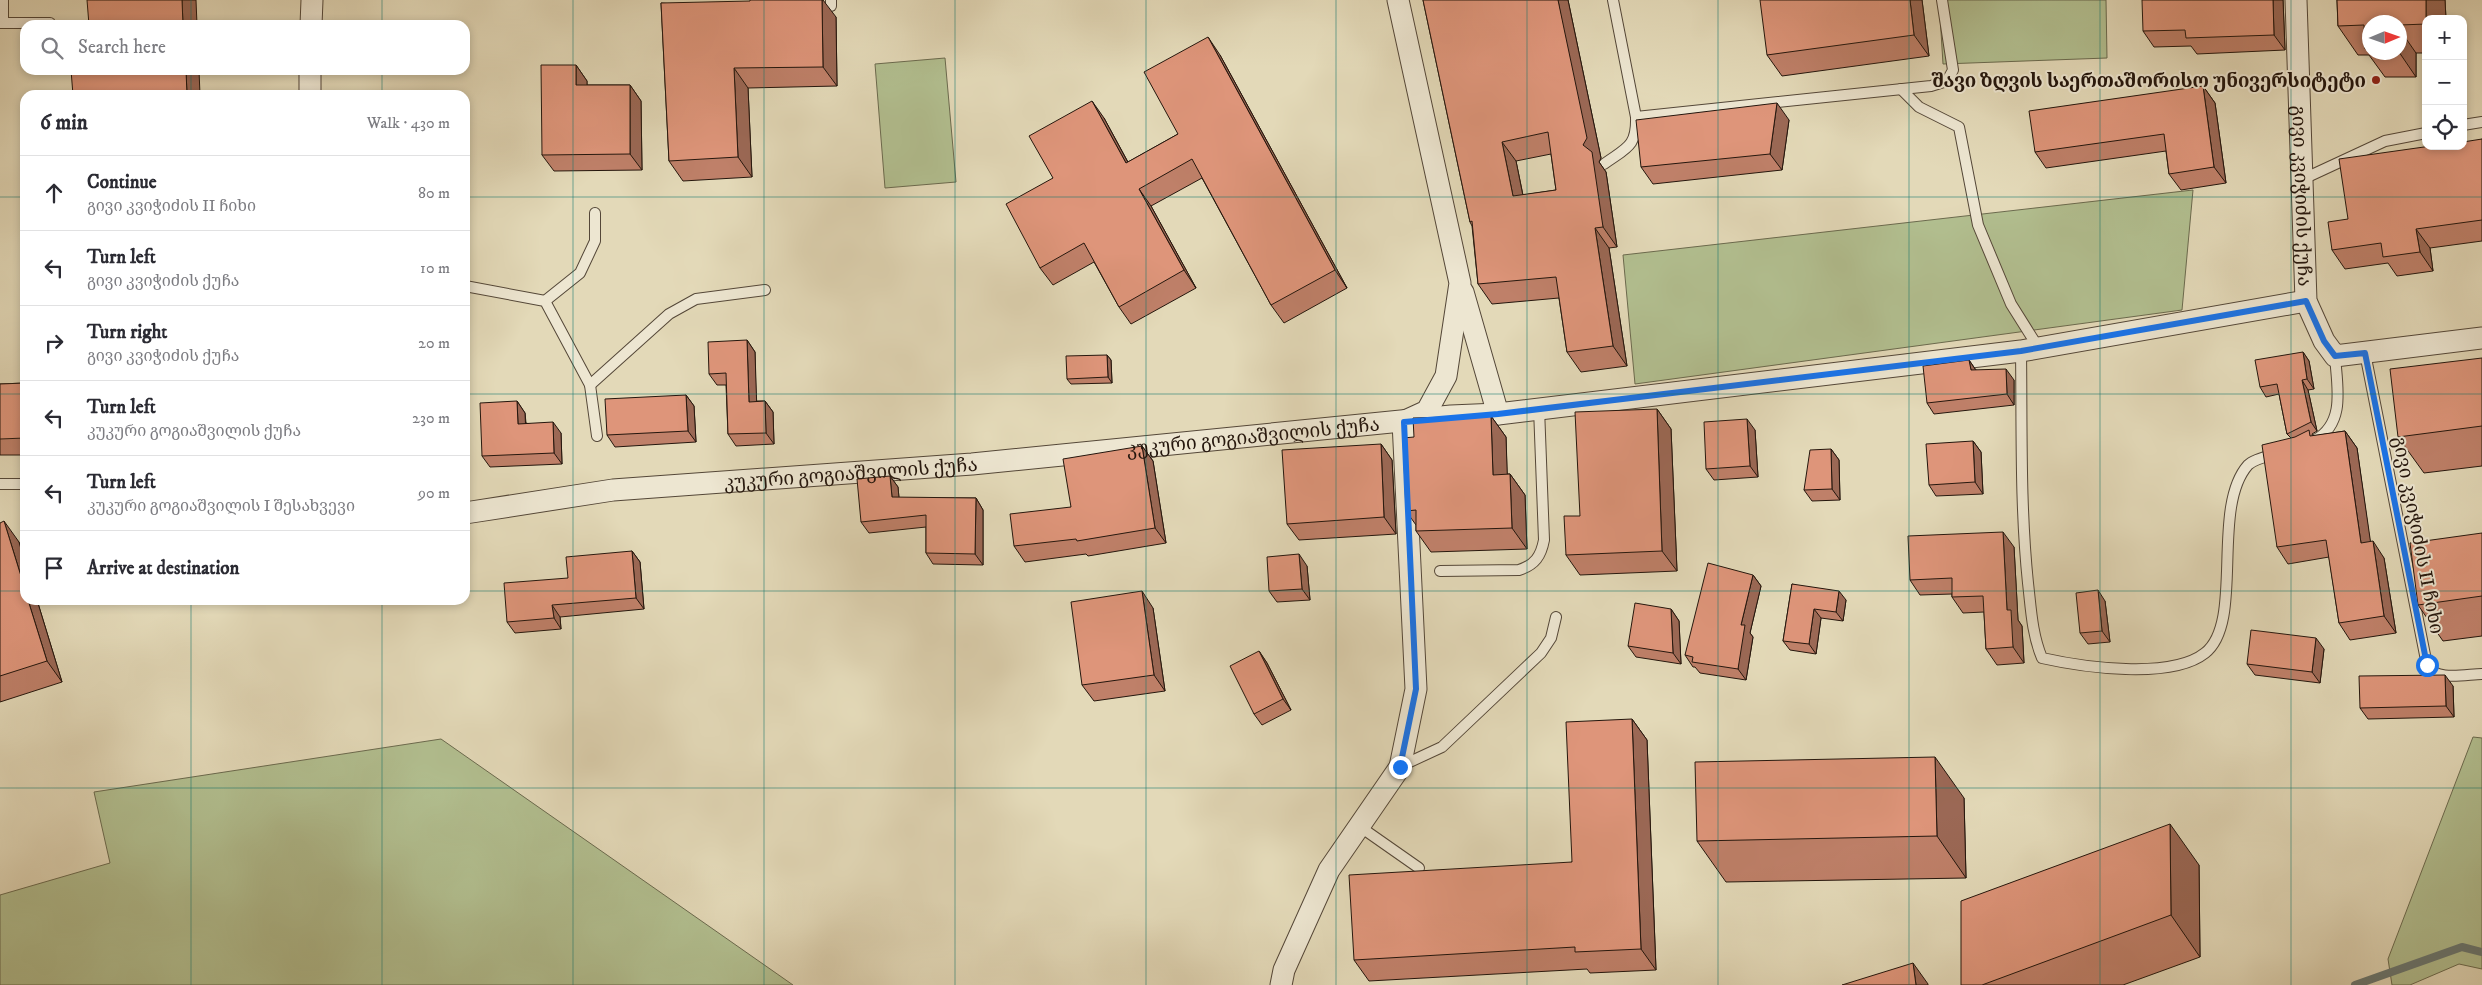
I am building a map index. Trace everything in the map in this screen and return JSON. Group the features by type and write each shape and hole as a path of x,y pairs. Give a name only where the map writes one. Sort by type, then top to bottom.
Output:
{"street":[{"path":"311,20 312,0"},
{"path":"1398,0 1460,284 1498,414"},
{"name":"გივი კვიჭიძის ქუჩა","path":"2296,0 2306,301 2324,341 2335,356"},
{"path":"310,75 310,90"},
{"path":"1281,985 1284,970 1329,870 1400,767 1416,689 1404,422 1428,411 1446,376 1460,284"},
{"name":"კუკური გოგიაშვილის ქუჩა","path":"470,512 613,490 972,464 1498,414 2030,349 2306,301"},
{"path":"2335,356 2482,338"}],"lane":[{"path":"3,0 2,23 20,23"},
{"path":"1604,164 1630,146 1637,135 1636,117 1613,0"},
{"path":"1636,117 1931,86 1947,82 1952,70 1942,0"},
{"path":"1901,89 1919,107 1959,127 1978,225 2030,349 2021,495 2024,546 2034,639 2042,658 2074,665 2140,670 2186,663 2206,653 2216,639 2223,616 2229,522 2236,484 2249,464 2284,452"},
{"path":"2467,125 2482,122"},
{"path":"2301,180 2385,141 2422,134"},
{"path":"470,287 546,301 580,273 595,241 595,213"},
{"path":"590,385 669,314 696,298 765,290"},
{"path":"546,301 590,385 597,436"},
{"name":"გივი კვიჭიძის II ჩიხი","path":"2365,353 2427,665 2429,670 2440,674 2482,674"},
{"path":"2306,445 2327,433 2333,423 2338,400 2335,356"},
{"path":"1440,571 1519,570 1531,566 1541,553 1544,540 1539,408"},
{"path":"0,484 20,484"},
{"path":"1400,767 1442,747 1541,653 1551,638 1556,617"},
{"path":"1359,826 1419,868"}],"green space":[{"path":"1939,0 2106,0 2107,58 1943,64"},
{"path":"945,58 956,182 885,188 875,64"},
{"path":"2193,190 2182,310 1635,384 1623,255"},
{"path":"2473,737 2482,738 2482,969 2459,964 2410,985 2392,985 2388,959"},
{"path":"441,739 793,985 0,985 0,895 110,863 94,792"}],"building":[{"path":"87,0 182,0 183,20 89,20"},
{"path":"822,0 823,67 734,68 738,157 669,161 661,3"},
{"path":"1423,0 1558,0 1587,138 1583,145 1592,152 1603,227 1595,228 1613,346 1567,352 1556,277 1478,284 1472,221 1470,222","holes":["1548,132 1556,190 1513,196 1502,142"]},
{"path":"1760,0 1910,0 1914,35 1767,55"},
{"path":"2142,0 2273,0 2274,35 2186,38 2185,30 2143,31"},
{"path":"2337,0 2426,0 2426,15 2422,15 2422,24 2407,25 2407,15 2362,15 2362,25 2338,26"},
{"path":"1208,37 1335,270 1271,305 1192,159 1139,189 1184,270 1119,307 1084,243 1040,268 1006,204 1053,178 1029,136 1092,101 1126,163 1178,134 1144,72"},
{"path":"541,65 576,65 576,85 630,85 630,154 542,155"},
{"path":"71,75 186,75 187,90 73,90"},
{"path":"2203,86 2214,167 2169,174 2164,134 2035,152 2029,111"},
{"path":"1777,103 1770,154 1641,167 1636,120"},
{"path":"2482,139 2482,220 2416,229 2420,252 2383,257 2381,243 2332,250 2328,222 2348,219 2339,159 2422,147 2422,150 2467,150 2467,141"},
{"path":"747,340 749,402 765,401 766,433 728,434 726,373 709,374 708,342"},
{"path":"2303,352 2307,379 2302,380 2311,422 2287,434 2277,384 2260,387 2255,360"},
{"path":"1107,355 1108,377 1067,379 1066,356"},
{"path":"2482,358 2482,426 2398,437 2390,369"},
{"path":"1969,360 1971,370 2006,369 2007,394 1927,403 1923,366"},
{"path":"20,383 20,438 0,439 0,384"},
{"path":"686,395 688,431 607,435 605,399"},
{"path":"517,401 518,424 553,422 554,453 482,456 480,403"},
{"path":"1657,409 1662,551 1566,555 1564,516 1580,516 1575,412"},
{"path":"1491,416 1493,475 1510,474 1512,528 1416,531 1416,510 1406,511 1403,438 1414,437 1413,418"},
{"path":"1747,419 1750,466 1706,469 1704,422"},
{"path":"2309,430 2310,436 2345,431 2361,543 2373,541 2384,616 2339,623 2326,540 2277,547 2262,445 2295,437"},
{"path":"1973,441 1975,482 1929,485 1926,444"},
{"path":"1381,444 1384,517 1287,524 1282,450"},
{"path":"1142,446 1155,528 1077,541 1076,539 1014,546 1010,514 1071,507 1063,459"},
{"path":"1831,449 1832,489 1804,490 1810,450"},
{"path":"890,476 892,497 976,498 975,554 926,553 926,515 861,522 857,479"},
{"path":"4,521 20,573 20,605 30,605 47,661 0,676 0,523"},
{"path":"2003,532 2007,610 2011,610 2013,647 1986,649 1983,596 1952,597 1952,578 1910,580 1908,536"},
{"path":"2482,533 2482,596 2418,605 2410,543"},
{"path":"632,551 636,598 552,605 554,618 507,622 504,583 568,578 566,557"},
{"path":"1299,554 1302,589 1269,591 1267,557"},
{"path":"1708,563 1753,575 1741,625 1745,625 1738,669 1692,662 1693,657 1685,655"},
{"path":"1792,584 1839,591 1836,612 1814,609 1809,644 1783,641"},
{"path":"2098,590 2102,631 2080,633 2076,593"},
{"path":"1142,591 1154,675 1082,685 1071,602"},
{"path":"1635,603 1671,609 1673,653 1628,646"},
{"path":"2251,630 2316,638 2312,672 2247,664"},
{"path":"1259,651 1283,699 1254,714 1230,666"},
{"path":"2445,675 2446,706 2360,708 2359,676"},
{"path":"1632,719 1641,949 1575,952 1575,947 1354,960 1349,875 1572,862 1566,722"},
{"path":"1935,757 1937,836 1697,841 1695,762"},
{"path":"2170,824 2171,915 1982,985 1961,985 1961,901"},
{"path":"1913,963 1916,985 1842,985"}],"waterway":[{"path":"2355,985 2462,947 2482,952"}],"place":[{"name":"შავი ზღვის საერთაშორისო უნივერსიტეტი","path":"2376,80"}],"route":[{"path":"1400,767 1416,689 1404,422 1451,416 1498,414 2021,351 2306,301 2324,341 2335,356 2365,353 2427,665"}]}
